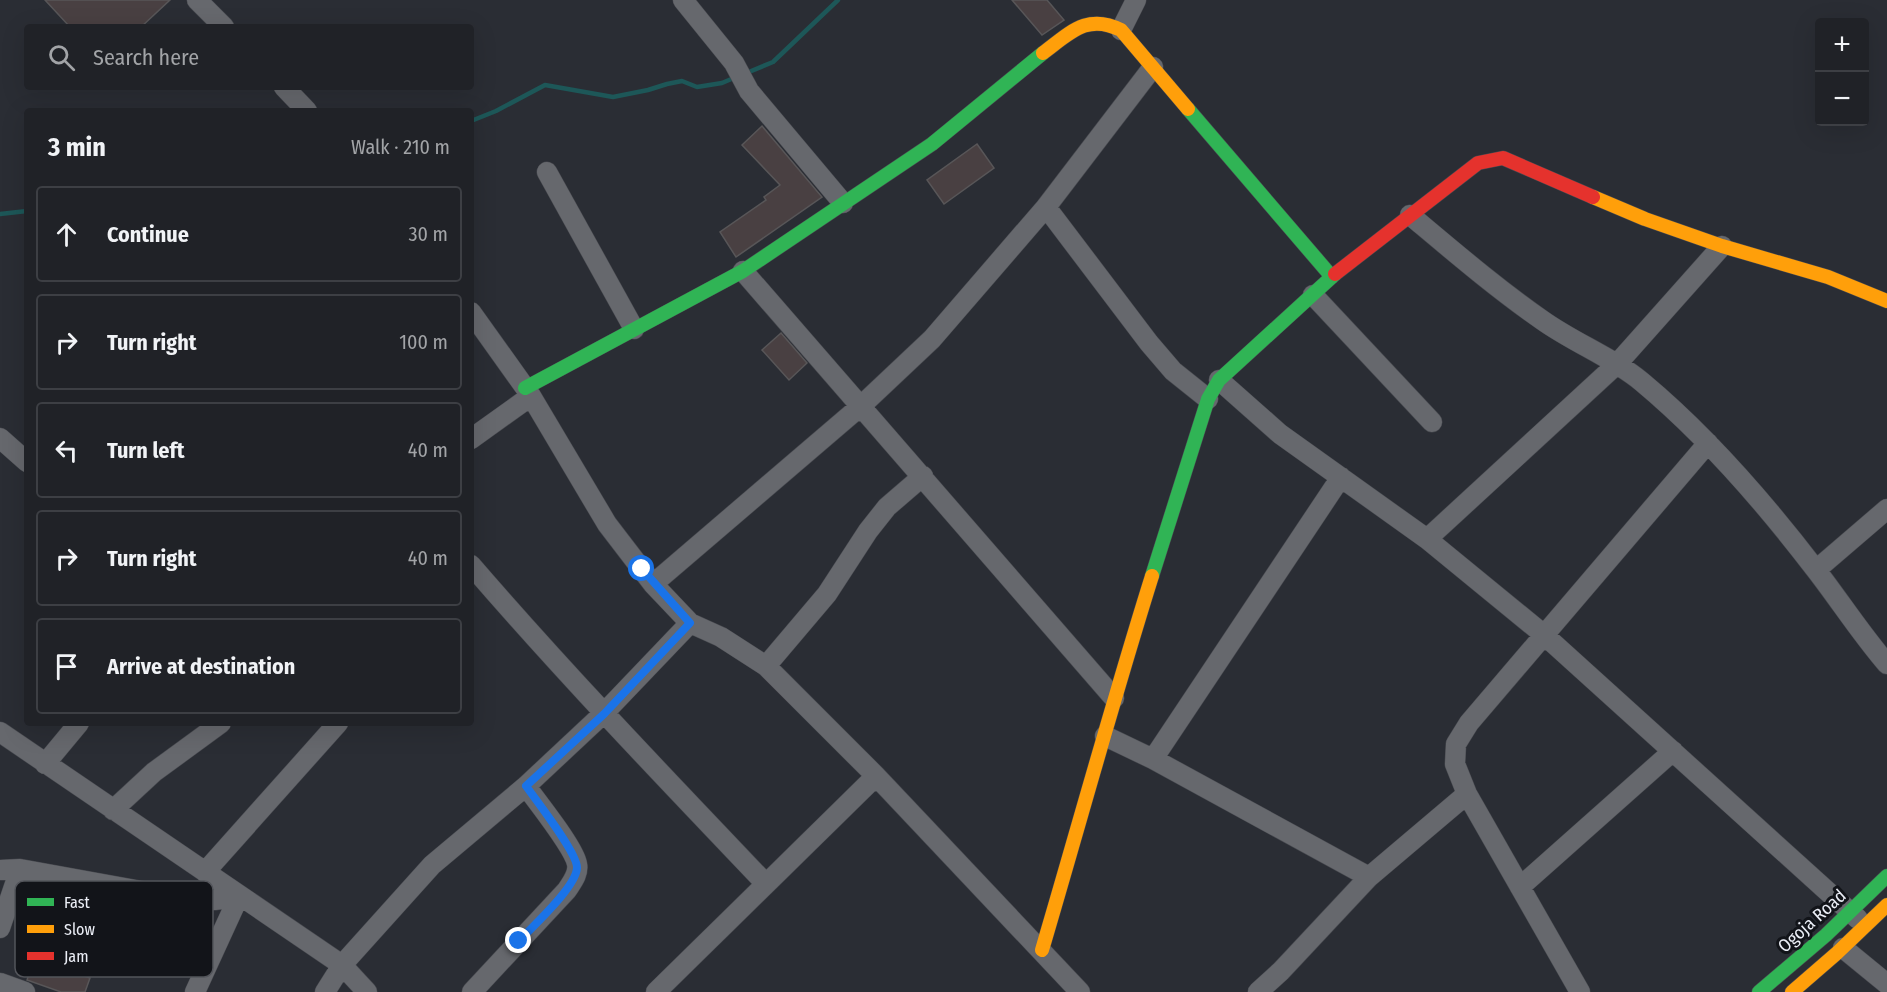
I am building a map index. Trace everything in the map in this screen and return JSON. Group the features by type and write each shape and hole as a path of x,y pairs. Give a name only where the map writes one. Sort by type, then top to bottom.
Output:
{"street":[{"path":"197,0 221,24"},
{"path":"683,0 735,63 749,91 843,203"},
{"path":"1121,30 1137,0"},
{"path":"474,437 528,392 634,329 743,271 932,144 1045,52 1085,24 1098,22 1121,30 1332,277"},
{"path":"653,584 862,405 932,339 1046,207 1153,67"},
{"path":"287,90 304,108"},
{"path":"1042,950 1114,698 1208,399 1219,380 1332,277 1410,215 1478,163 1503,158 1645,219 1722,246 1828,277 1887,301"},
{"path":"547,172 634,329"},
{"path":"1046,207 1157,352 1173,370 1208,399"},
{"path":"1410,215 1543,321 1617,364 1642,382 1708,443 1764,505 1887,664"},
{"path":"1427,539 1617,364 1722,246"},
{"path":"743,271 862,405 1114,698"},
{"path":"1313,295 1432,422"},
{"path":"474,316 528,392 607,524 653,584 690,623 721,637 766,666 876,776 1080,992"},
{"path":"1219,380 1280,434 1427,539 1543,634 1866,926"},
{"path":"0,438 24,459"},
{"path":"1580,992 1467,794 1455,764 1456,744 1469,723 1543,634 1708,443"},
{"path":"766,666 827,594 868,531 887,507 923,476"},
{"path":"1153,759 1341,477"},
{"path":"1816,570 1887,509"},
{"path":"474,568 604,714 766,884"},
{"path":"324,992 342,965 432,865 526,786 604,714 690,623"},
{"path":"45,764 77,726"},
{"path":"113,810 154,772 217,726"},
{"path":"205,872 335,726"},
{"path":"0,732 342,965 368,992"},
{"path":"1105,736 1153,759 1369,877"},
{"path":"1520,887 1673,751"},
{"path":"656,992 876,776"},
{"path":"472,992 567,890 576,877 578,866 570,849 526,786"},
{"path":"1258,992 1281,971 1369,877 1467,794"},
{"path":"0,928 10,870 76,881"},
{"name":"Ogoja Road","path":"1759,992 1826,934 1887,876"},
{"path":"213,900 239,896"},
{"path":"213,953 239,896"},
{"path":"1792,992 1843,948 1887,905"},
{"path":"1843,948 1887,984"},
{"path":"195,992 202,977"},
{"path":"0,983 25,992"}],"building":[{"path":"45,0 170,0 144,24 67,24"},
{"path":"1012,0 1047,0 1064,20 1042,35"},
{"path":"762,126 822,197 736,257 720,232 766,200 764,197 780,185 742,145"},
{"path":"977,144 994,168 944,204 927,180"},
{"path":"781,333 807,363 789,380 762,350"},
{"path":"28,977 90,978 85,992 61,992 27,980"}],"waterway":[{"path":"744,74 773,62 838,0"},
{"path":"474,120 545,85 613,97 682,81 697,87 722,83 736,77"},
{"path":"0,214 24,211"}],"traffic: fast":[{"path":"525,388 743,271 932,144 1043,53"},
{"path":"1188,109 1332,277"},
{"path":"1152,576 1208,399 1219,380 1335,274"},
{"path":"1759,992 1826,935 1887,876"}],"traffic: slow":[{"path":"1043,53 1079,28 1088,25 1109,25 1121,30 1188,109"},
{"path":"1593,197 1645,219 1722,246 1828,277 1887,301"},
{"path":"1042,950 1152,576"},
{"path":"1792,992 1887,905"}],"traffic: jam":[{"path":"1335,274 1478,163 1503,158 1593,197"}],"route":[{"path":"519,941 567,890 576,877 578,866 570,849 526,786 604,714 690,623 642,569"}]}
